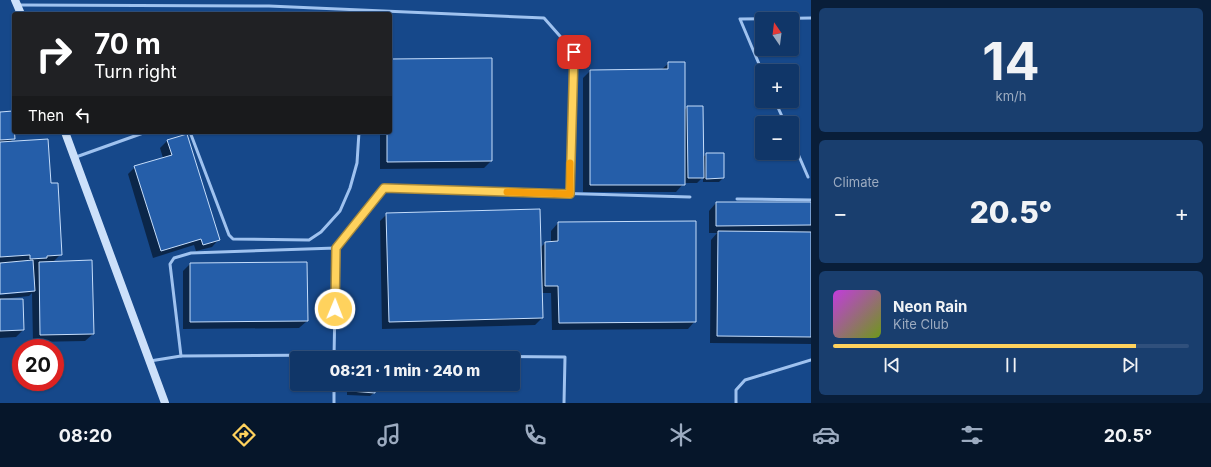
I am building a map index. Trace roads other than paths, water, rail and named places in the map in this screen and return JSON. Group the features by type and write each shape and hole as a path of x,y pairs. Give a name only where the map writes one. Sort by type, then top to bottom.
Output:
{"street":[{"path":"16,2 20,12"},
{"path":"66,134 165,403"}],"lane":[{"path":"16,2 269,6 544,18 574,52 570,194"},
{"path":"759,64 740,19 811,18"},
{"path":"74,157 140,134"},
{"path":"191,134 229,235 233,238 309,240 321,232 340,211 350,188 357,162 359,134"},
{"path":"799,156 808,177"},
{"path":"334,351 336,248 384,188 690,197"},
{"path":"737,199 811,200"},
{"path":"181,356 170,264 174,258 191,253 336,248"},
{"path":"150,361 181,356 290,356"},
{"path":"520,357 565,357 564,403"},
{"path":"736,403 736,390 744,380 811,360"},
{"path":"334,391 334,403"}]}
